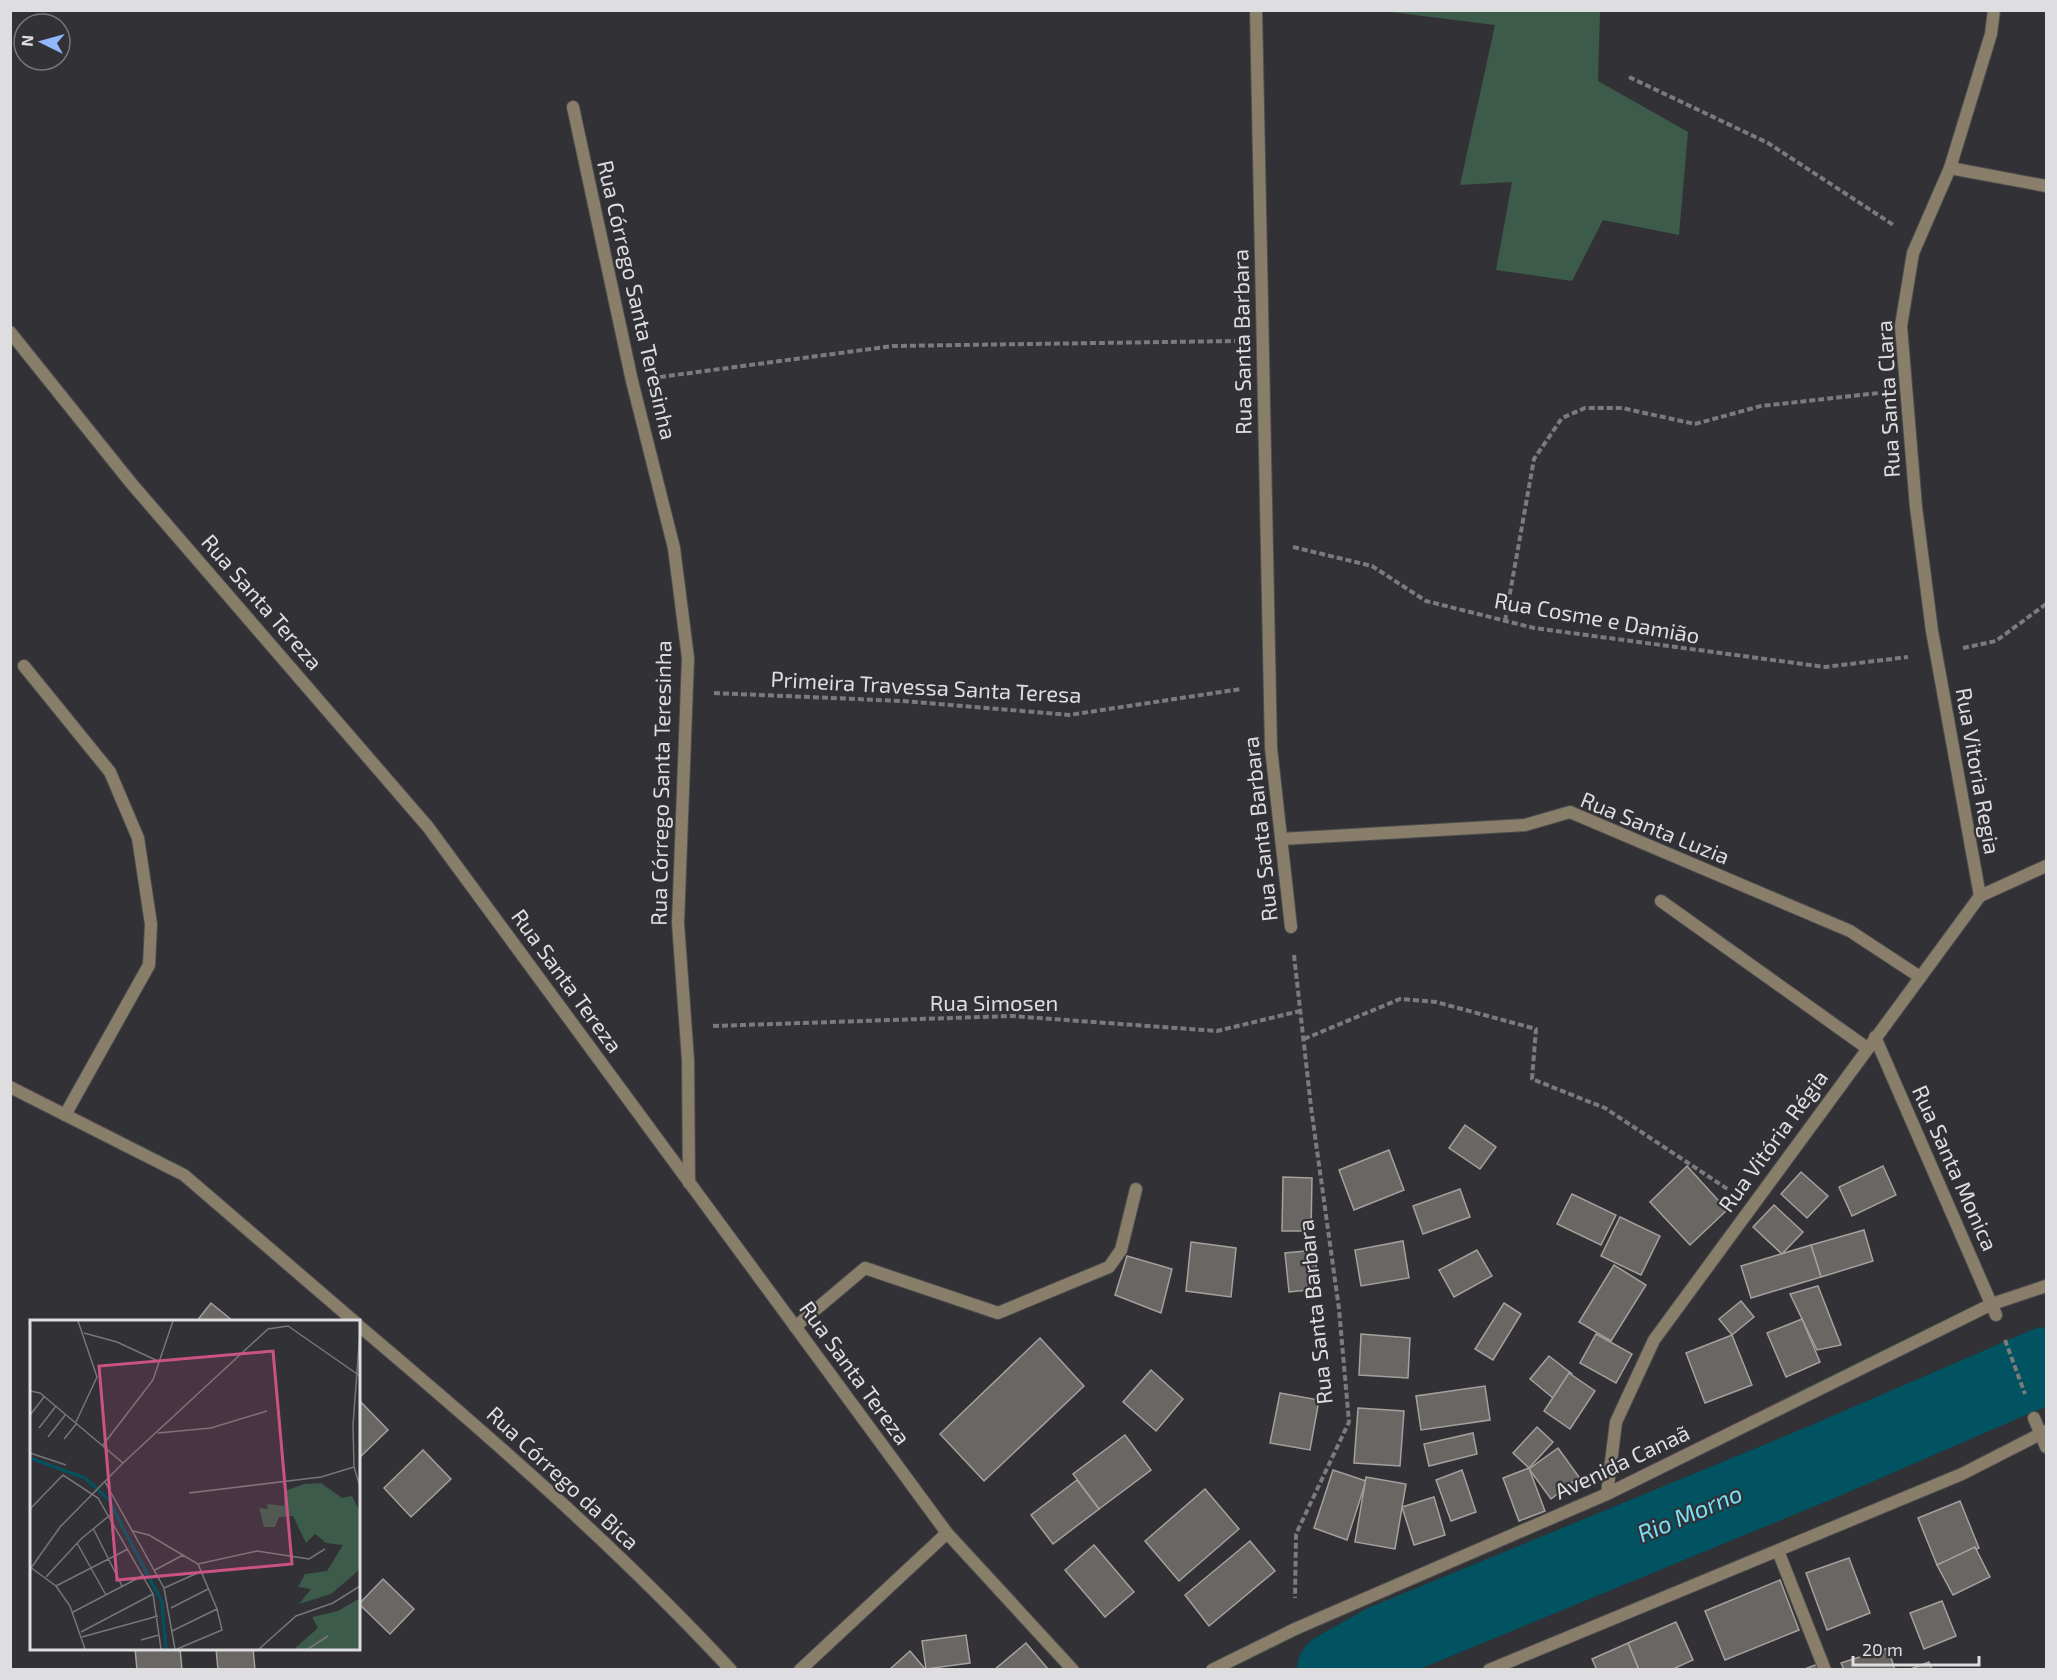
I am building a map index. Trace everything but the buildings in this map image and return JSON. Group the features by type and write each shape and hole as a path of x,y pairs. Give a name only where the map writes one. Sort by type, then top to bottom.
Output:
{"street":[{"name":"Rua Santa Barbara","path":"1256,10 1271,747 1291,927"},
{"name":"Rua Santa Clara","path":"1935,654 1916,507 1901,326 1913,253 1950,168 1991,34 1994,10"},
{"name":"Rua Córrego Santa Teresinha","path":"573,107 632,381 674,548 688,658 678,923 685,1027 689,1183"},
{"path":"1950,168 2046,186"},
{"name":"Rua Santa Tereza","path":"10,332 131,483 428,826 947,1533 1073,1670"},
{"name":"Rua Vitoria Regia","path":"1935,654 1980,896"},
{"path":"24,666 110,772 138,838 151,924 149,965 65,1115"},
{"name":"Rua Santa Luzia","path":"1281,839 1525,825 1570,812 1850,931 1920,977"},
{"name":"Rua Vitória Régia","path":"1607,1494 1616,1422 1654,1340 1980,896 2046,867"},
{"path":"1661,901 1867,1048"},
{"name":"Rua Santa Monica","path":"1875,1037 1994,1310"},
{"path":"11,1089 184,1175 353,1320"},
{"path":"795,1327 865,1268 998,1313 1008,1309 1109,1267 1121,1250 1136,1189"},
{"name":"Avenida Canaã","path":"1212,1670 1295,1629 1607,1494 2046,1286"},
{"name":"Rua Córrego da Bica","path":"360,1327 470,1419 688,1623 731,1670"},
{"path":"2034,1418 2044,1432 2046,1447"},
{"path":"1489,1670 1962,1474 2044,1432"},
{"path":"800,1670 947,1533"},
{"path":"1778,1551 1826,1670"}],"path":[{"path":"1629,77 1768,143 1918,242"},
{"path":"632,381 892,346 1263,341"},
{"path":"1504,621 1534,459 1562,418 1585,408 1622,408 1695,424 1761,406 1906,390"},
{"name":"Rua Cosme e Damião","path":"1266,540 1372,566 1426,601 1504,621 1545,630 1825,667 1935,654 1996,641 2046,604"},
{"name":"Primeira Travessa Santa Teresa","path":"687,692 902,700 1069,715 1269,685"},
{"name":"Rua Santa Barbara","path":"1291,927 1339,1309 1349,1422 1296,1534 1295,1629"},
{"path":"1304,1039 1401,999 1436,1002 1536,1029 1532,1079 1605,1108 1752,1206"},
{"name":"Rua Simosen","path":"685,1027 1011,1016 1217,1031 1300,1011"},
{"path":"1994,1310 2034,1418"}],"green space":[{"path":"1383,11 1600,11 1598,81 1688,132 1679,235 1603,220 1572,281 1496,270 1512,182 1460,185 1495,25"}],"waterway":[{"name":"Rio Morno","path":"1335,1670 1383,1643 1822,1462 2046,1365"}]}
